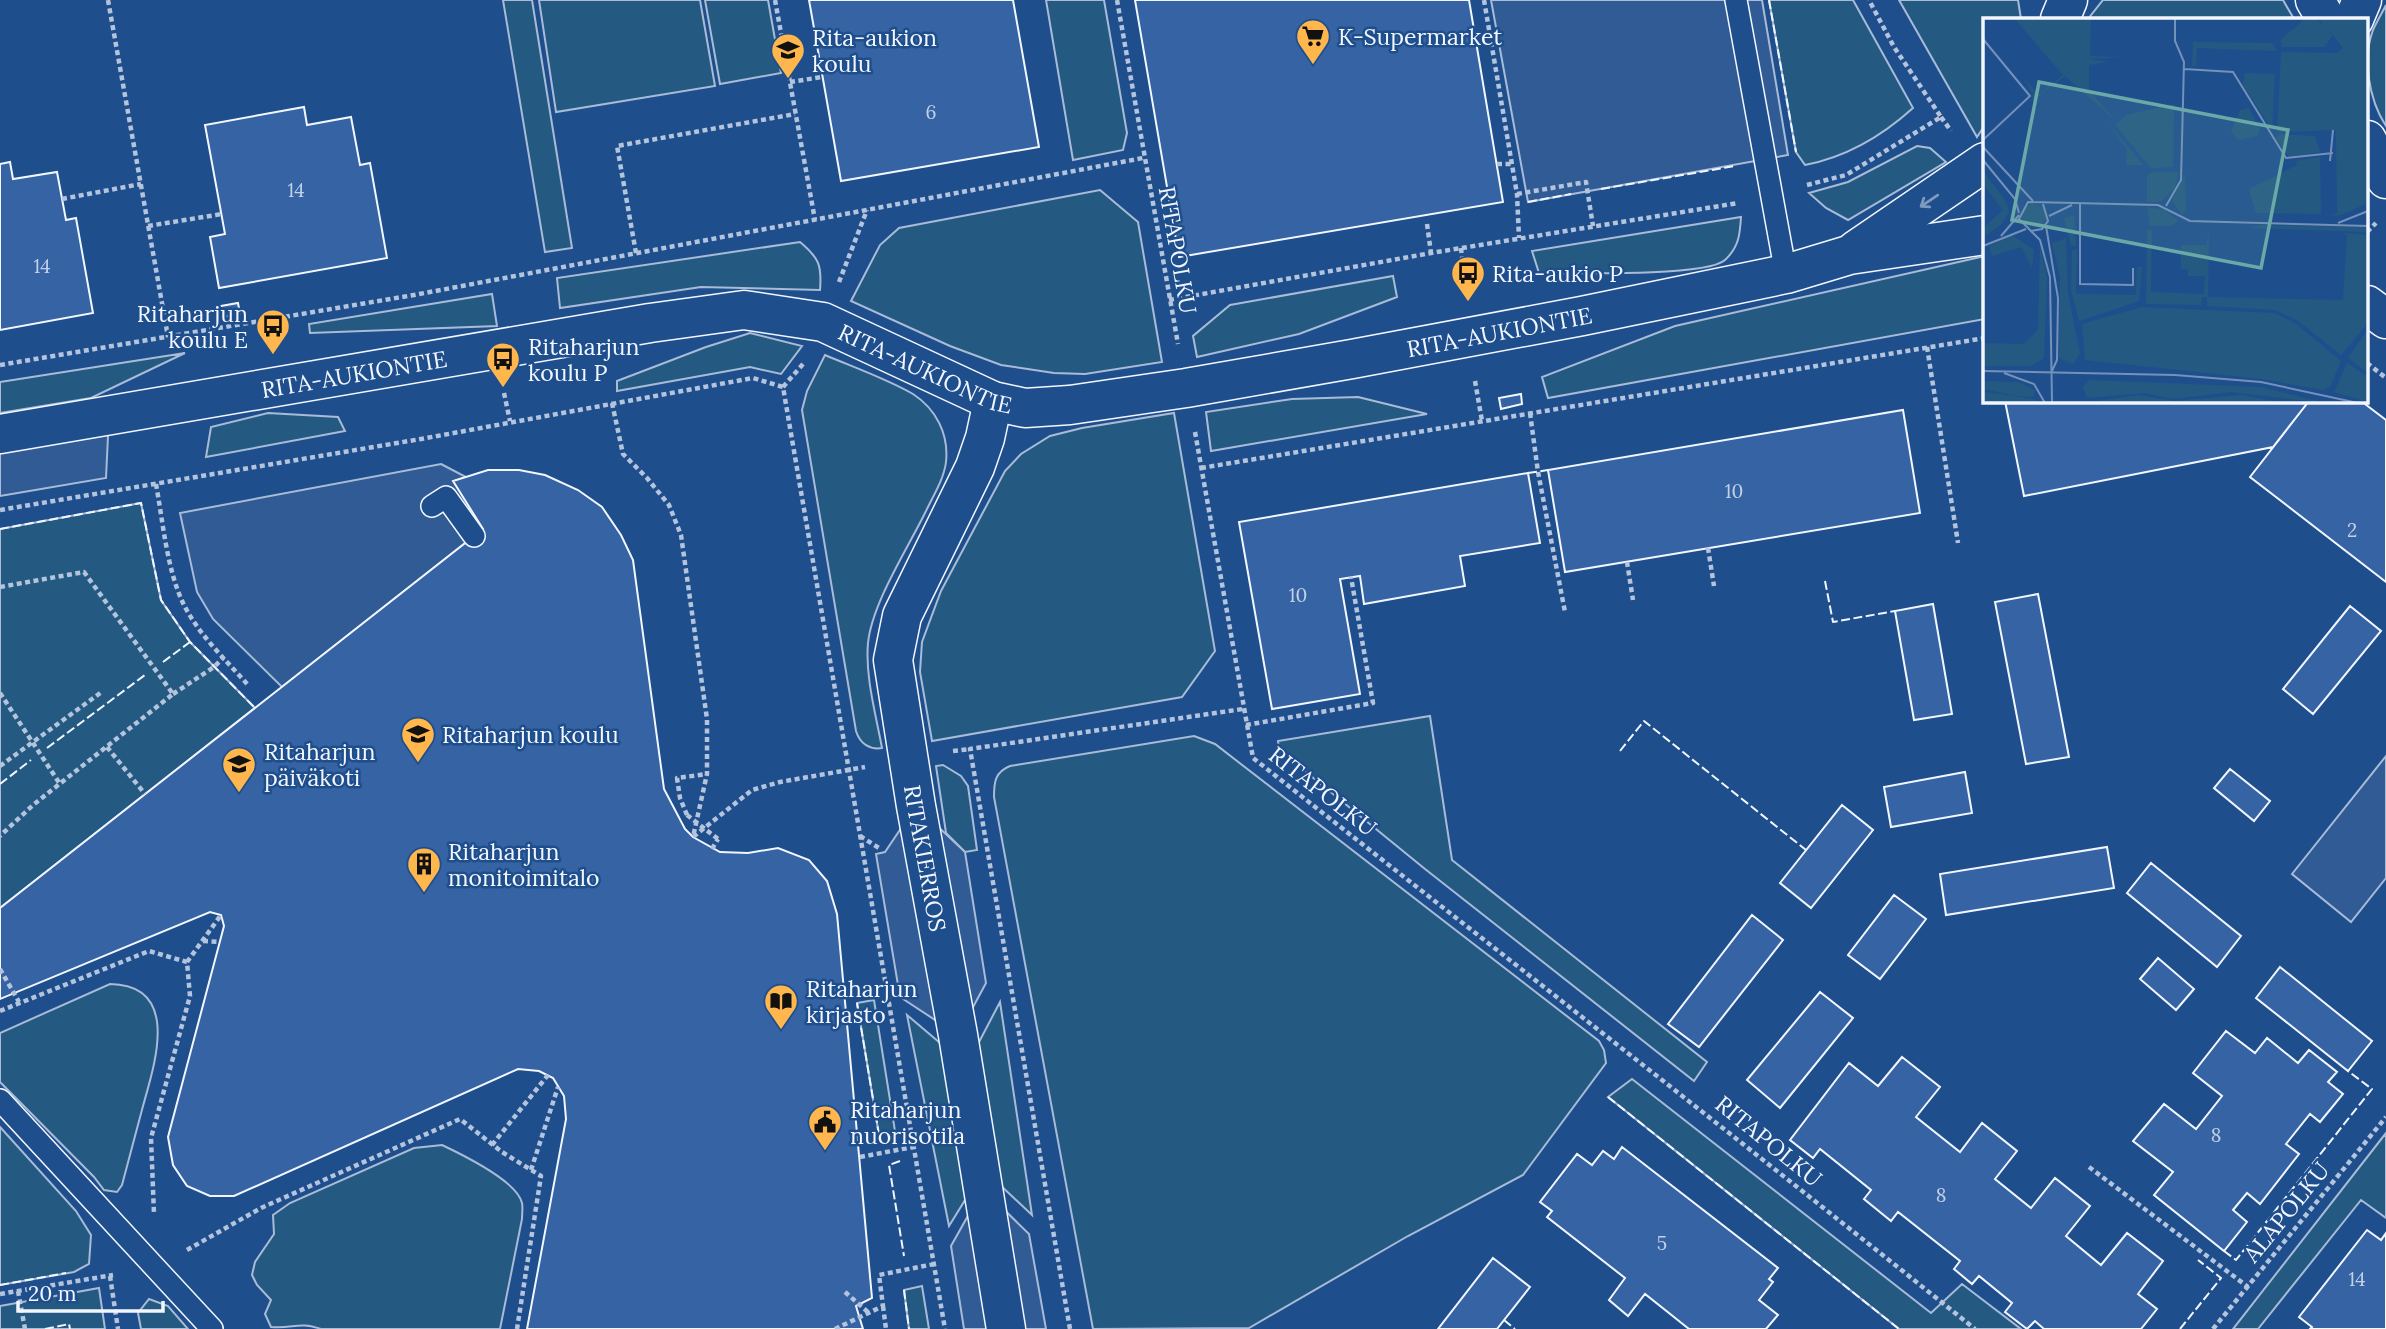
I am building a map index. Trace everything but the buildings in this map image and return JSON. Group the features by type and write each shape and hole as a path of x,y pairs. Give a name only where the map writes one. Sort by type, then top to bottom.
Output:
{"street":[{"path":"2315,0 2325,18"},
{"path":"2354,18 2362,0"},
{"path":"2368,142 2386,179"},
{"name":"RITA-AUKIONTIE","path":"1849,255 1983,163"},
{"name":"RITA-AUKIONTIE","path":"0,433 636,325 744,310 823,322 993,401 1025,408 1070,405 1186,388 1582,316 1786,274 1849,255 1983,235"},
{"path":"2368,306 2386,319"},
{"name":"RITAKIERROS","path":"993,401 975,467 902,616 893,660 1006,1329"}],"lane":[{"path":"1736,0 1786,274"},
{"path":"432,506 446,497 474,536"},
{"path":"0,1100 212,1329"}],"path":[{"path":"108,0 168,337"},
{"path":"775,0 815,220"},
{"name":"RITAPOLKU","path":"1117,0 1143,158 1253,758 1628,1054 1707,1113 1975,1329"},
{"path":"1484,0 1513,164 1519,238"},
{"path":"1169,300 1519,238 1751,201 1846,175 1941,117 1894,47 1868,0"},
{"path":"790,82 822,77"},
{"path":"636,253 617,146 796,114"},
{"path":"0,365 636,253 1143,158"},
{"path":"1497,164 1513,164"},
{"path":"1517,194 1586,182 1594,226"},
{"path":"62,199 141,184"},
{"path":"867,210 823,322 803,363 783,387 945,1329"},
{"path":"148,226 222,214"},
{"path":"1427,224 1431,253"},
{"path":"1461,248 1468,303"},
{"path":"266,320 273,356"},
{"path":"1201,468 1983,338"},
{"path":"1927,348 1958,543"},
{"path":"2368,364 2386,378"},
{"path":"1474,377 1482,421"},
{"path":"0,510 753,378 783,387"},
{"path":"503,389 510,421"},
{"path":"612,403 623,454 669,505 681,535 707,719 707,774 693,837 751,790 849,770"},
{"path":"1530,413 1538,472 1565,612"},
{"path":"156,484 175,581 184,605 197,627 248,685"},
{"path":"1707,548 1714,586"},
{"path":"1627,562 1633,600"},
{"path":"0,587 84,572 173,694"},
{"path":"1247,725 1373,703 1351,577"},
{"path":"0,836 33,805 224,657"},
{"path":"0,766 103,691"},
{"path":"0,693 60,784"},
{"path":"1070,1329 970,749 1243,709"},
{"path":"107,747 145,794"},
{"path":"707,774 677,778 687,815 718,839 712,849"},
{"path":"860,836 885,852"},
{"path":"156,1267 151,1138 190,996 187,962 221,915"},
{"path":"202,941 220,942"},
{"path":"0,1011 149,951 187,962"},
{"path":"0,969 19,1002"},
{"path":"492,1145 548,1075"},
{"path":"531,1170 558,1087"},
{"name":"ALAPOLKU","path":"2213,1329 2386,1117"},
{"path":"0,1294 156,1267 261,1208 460,1119 492,1145 541,1176 517,1329"},
{"path":"860,1157 913,1147"},
{"path":"2089,1167 2248,1287"},
{"path":"886,1329 880,1275 934,1264"},
{"path":"110,1276 118,1329"},
{"path":"18,1291 25,1329"},
{"path":"845,1292 869,1313"},
{"path":"835,1329 883,1307"}],"shaded area":[{"path":"503,0 532,0 572,248 545,252"},
{"path":"539,0 700,0 715,86 556,112"},
{"path":"705,0 768,0 781,73 720,84"},
{"path":"1046,0 1104,0 1127,133 1123,150 1073,160"},
{"path":"1491,0 1762,0 1788,155 1528,202"},
{"path":"1769,0 1853,0 1913,108 1889,128 1863,144 1835,157 1805,165 1796,152"},
{"path":"1899,0 2018,0 2021,18 1983,18 1983,128 1977,137"},
{"path":"2103,0 2283,0 2293,18 2089,18"},
{"path":"2386,5 2386,126 2372,92 2368,54 2373,30"},
{"path":"1917,146 1930,148 1946,162 1848,220 1826,208 1809,193 1848,182"},
{"path":"1100,190 1138,222 1162,362 1085,374 1054,373 1001,365 950,346 851,301 880,245 899,228"},
{"path":"1741,217 1738,240 1730,255 1713,265 1692,269 1637,273 1539,273 1532,251"},
{"path":"800,242 818,263 820,290 701,287 560,308 557,278"},
{"path":"1983,256 1983,319 1548,398 1542,377 1675,326"},
{"path":"1393,276 1397,297 1299,334 1197,357 1193,336 1230,305"},
{"path":"492,294 497,326 310,333 309,324"},
{"path":"750,333 802,346 781,374 750,367 617,391 617,381"},
{"path":"185,353 91,398 0,413 0,382"},
{"path":"825,355 913,394 934,415 945,442 946,462 941,481 883,593 871,627 868,669 882,748 866,745 856,731 802,410 807,391"},
{"path":"1358,397 1427,414 1211,451 1206,412 1292,399"},
{"path":"268,413 338,417 345,431 206,457 211,427"},
{"path":"1174,413 1215,651 1182,697 932,741 920,672 922,642 941,591 1005,471 1021,454 1050,436"},
{"path":"109,415 106,478 0,496 0,434"},
{"path":"441,464 466,477 454,481 483,529 282,687 213,619 197,592 180,513"},
{"path":"141,503 161,600 190,642 255,708 0,908 0,529"},
{"path":"1430,716 1452,860 1707,1062 1694,1081 1279,750 1278,741"},
{"path":"1194,736 1215,744 1599,1041 1606,1063 1523,1175 1408,1236 1249,1328 1093,1329 994,797 995,782 998,774 1010,766"},
{"path":"2386,756 2386,878 2351,922 2292,874"},
{"path":"943,765 961,776 968,786 977,850 965,852 946,833 936,766"},
{"path":"916,806 965,852 986,983 958,1035 900,997 876,854 885,852"},
{"path":"110,984 132,988 147,997 155,1012 158,1029 153,1069 122,1185 117,1192 104,1190 0,1082 0,1033"},
{"path":"874,1000 895,1131 879,1135 857,1003"},
{"path":"1000,1002 1032,1215 999,1184 978,1044"},
{"path":"907,1015 946,1048 970,1192 949,1226"},
{"path":"1632,1079 1931,1313 1962,1284 2021,1329 1899,1329 1608,1097"},
{"path":"0,1127 76,1211 91,1235 89,1264 74,1272 0,1285"},
{"path":"2386,1133 2386,1218 2361,1200 2258,1329 2233,1329"},
{"path":"442,1145 500,1177 518,1195 522,1203 522,1219 500,1329 321,1329 301,1325 271,1327 265,1314 271,1300 252,1275 255,1262 274,1234 273,1215 290,1203 414,1148"},
{"path":"983,1189 1029,1234 1046,1329 964,1329 951,1246"},
{"path":"922,1286 929,1329 909,1329 904,1290"},
{"path":"99,1288 105,1329 0,1329 0,1306"},
{"path":"149,1299 168,1306 188,1329 141,1329 138,1313"}],"fence":[{"path":"1769,0 1796,152"},
{"path":"1601,189 1735,166"},
{"path":"1528,202 1571,194"},
{"path":"1528,473 1548,470"},
{"path":"0,529 141,503 161,600 190,642 255,708"},
{"path":"1825,581 1833,622 1895,611"},
{"path":"163,662 190,642"},
{"path":"47,748 145,675"},
{"path":"1620,751 1644,721 1806,850"},
{"path":"0,784 31,760"},
{"path":"857,1003 879,1135 895,1131"},
{"path":"2224,1251 2236,1260 2372,1089 2348,1071"},
{"path":"1608,1097 1899,1329"},
{"path":"900,1161 889,1165 904,1256"},
{"path":"2180,1329 2221,1278 2198,1260"},
{"path":"0,1285 66,1273"},
{"path":"904,1290 909,1329"},
{"path":"1504,1320 1515,1329"},
{"path":"45,1329 69,1324 70,1329"}],"place":[{"name":"K-Supermarket","path":"1313,66"},
{"name":"Rita-aukion koulu","path":"788,80"},
{"name":"Rita-aukio P","path":"1468,303"},
{"name":"Ritaharjun koulu E","path":"273,356"},
{"name":"Ritaharjun koulu P","path":"503,389"},
{"name":"Ritaharjun koulu","path":"418,764"},
{"name":"Ritaharjun päiväkoti","path":"239,794"},
{"name":"Ritaharjun monitoimitalo","path":"424,894"},
{"name":"Ritaharjun kirjasto","path":"781,1031"},
{"name":"Ritaharjun nuorisotila","path":"825,1152"}]}
